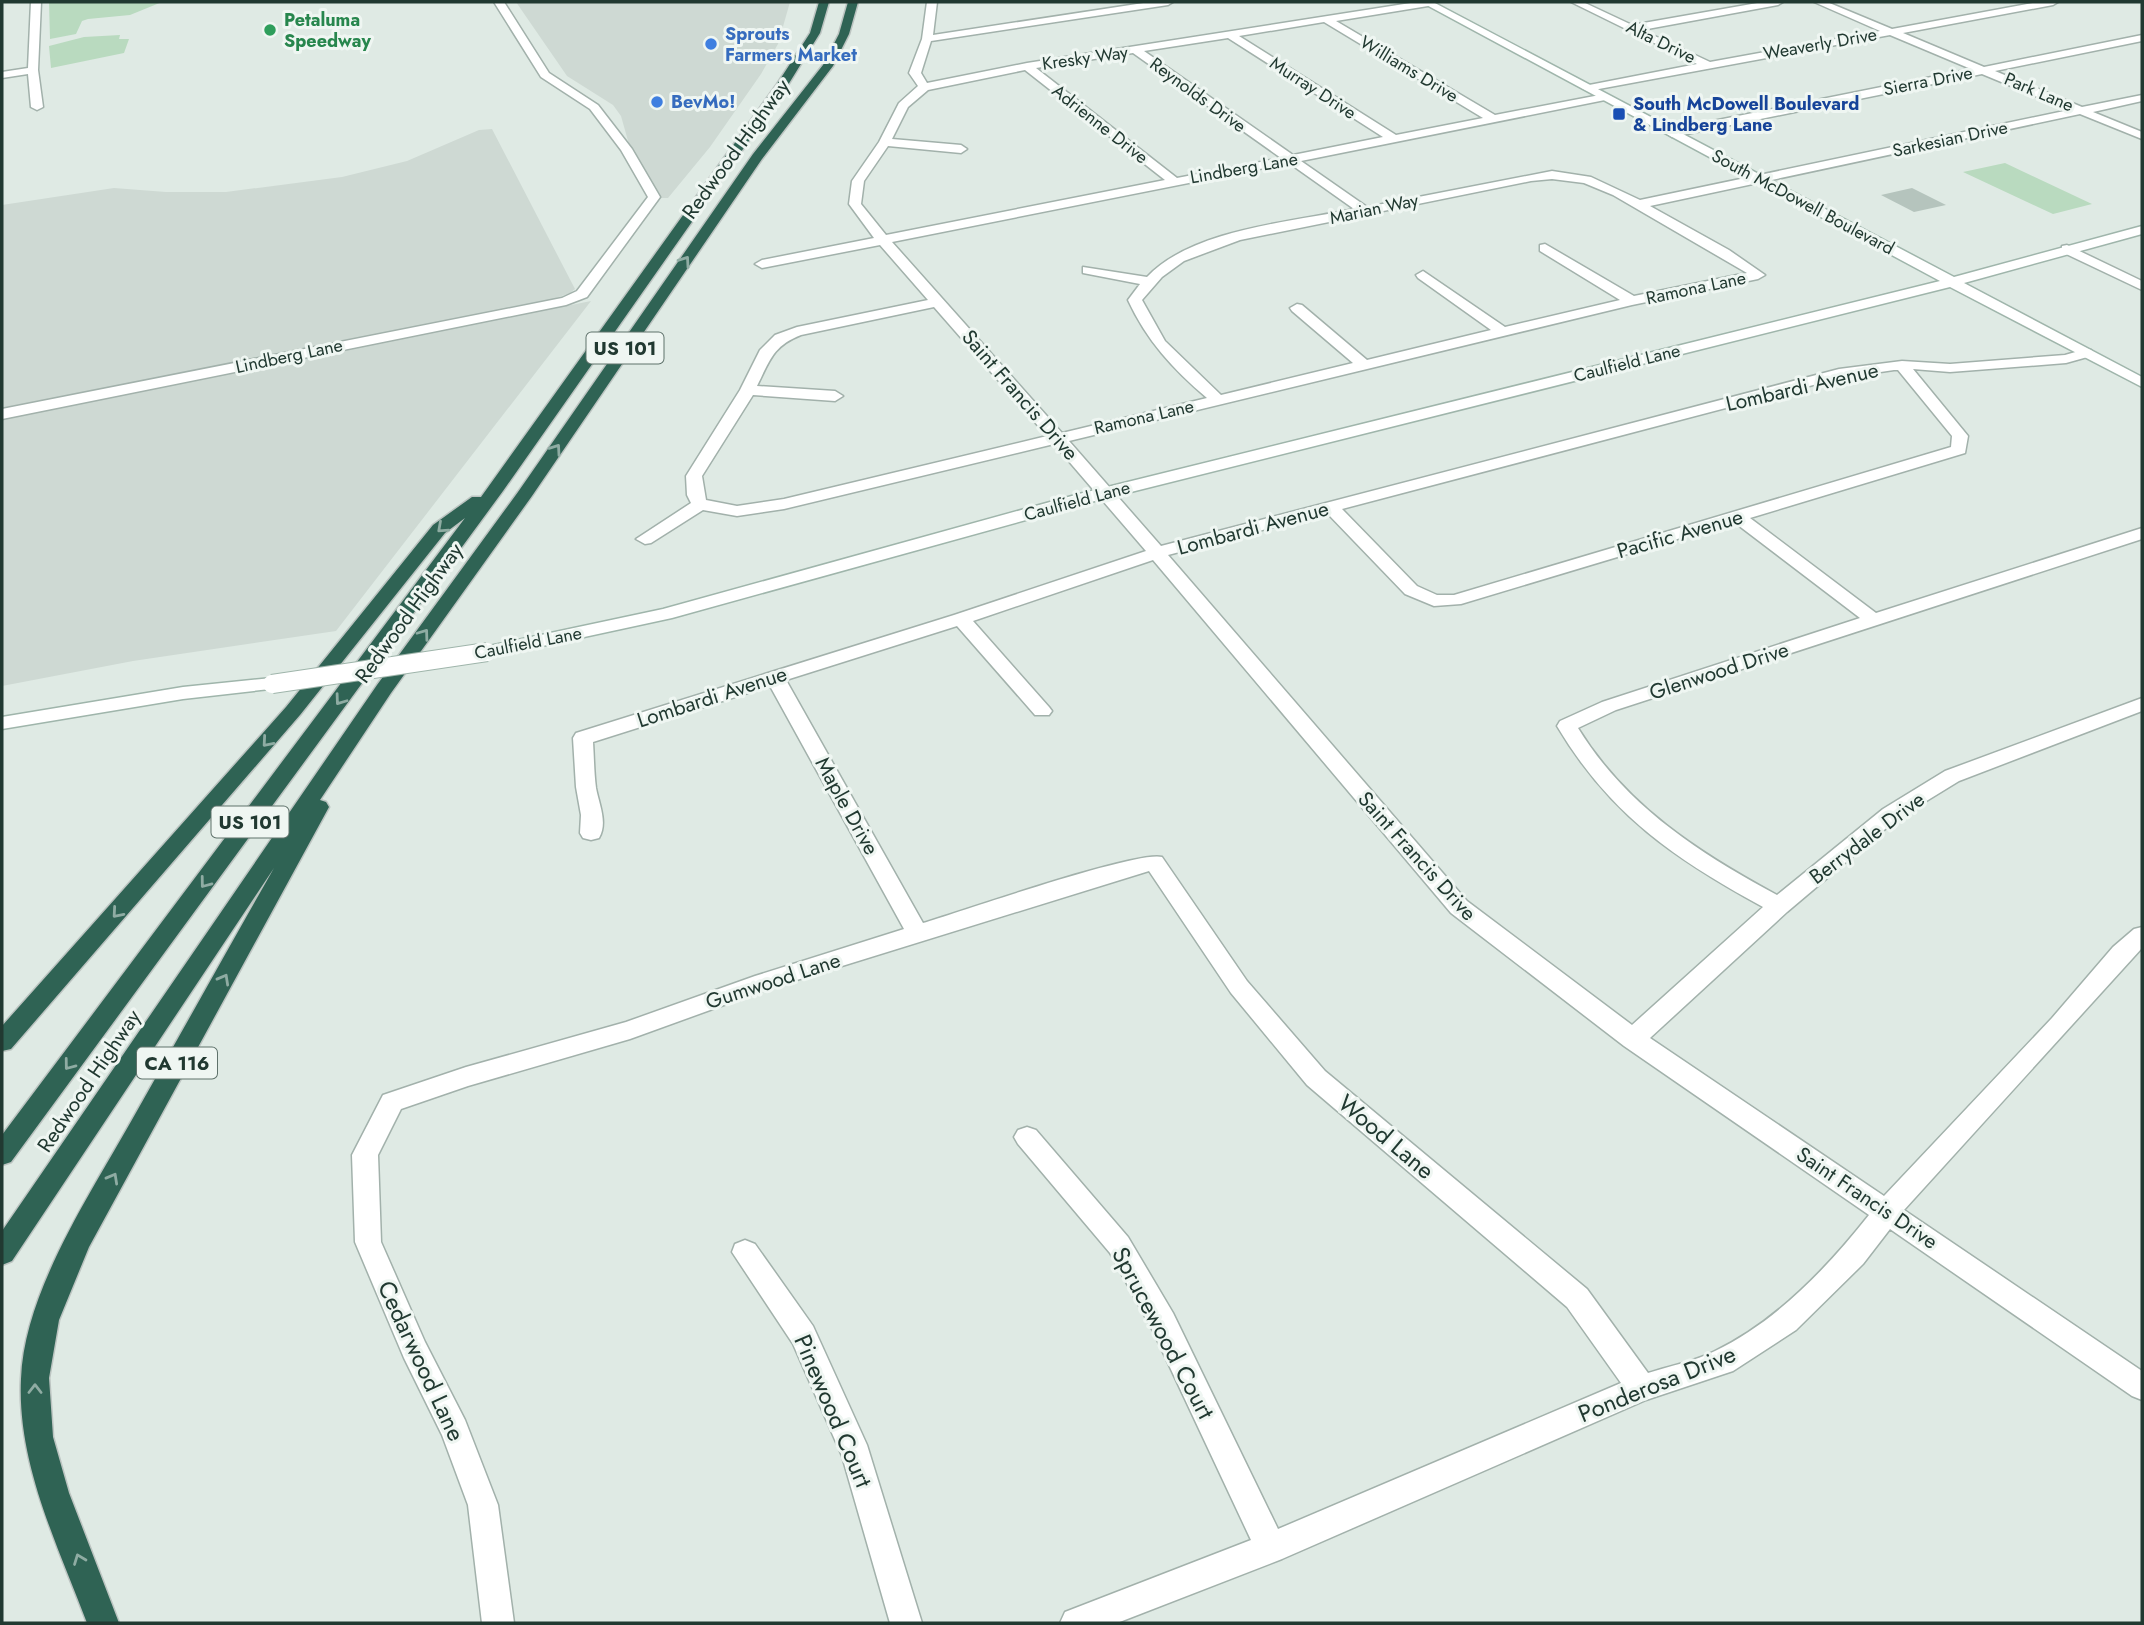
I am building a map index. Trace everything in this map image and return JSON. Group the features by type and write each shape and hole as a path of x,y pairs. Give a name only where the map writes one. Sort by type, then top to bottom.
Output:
{"highway":[{"name":"Redwood Highway","path":"2,1154 496,487 782,85 815,33 824,2"},
{"name":"Redwood Highway","path":"2,1253 384,689 524,496 757,157 828,66 844,34 853,2"},
{"path":"2,1042 302,701 439,529 496,487"},
{"name":"CA 116","path":"103,1623 51,1484 38,1437 35,1378 45,1320 77,1243 384,689"}],"street":[{"path":"36,2 33,70 37,107"},
{"name":"Lindberg Lane","path":"2,414 576,298 582,294 654,197 626,149 594,107 545,75 499,2"},
{"path":"882,239 855,204 858,181 885,142 903,105 924,86 915,73 928,38 932,2"},
{"path":"928,38 1168,2"},
{"name":"Kresky Way","path":"924,86 1027,66 1232,36 1427,2"},
{"name":"South McDowell Boulevard","path":"1427,2 2142,383"},
{"name":"Alta Drive","path":"1576,2 1707,65"},
{"path":"1633,29 1778,2"},
{"name":"Park Lane","path":"1819,2 2142,136"},
{"name":"Weaverly Drive","path":"1588,88 2053,2"},
{"name":"Williams Drive","path":"1326,19 1493,119"},
{"name":"Murray Drive","path":"1232,36 1394,139"},
{"name":"Sierra Drive","path":"1672,133 2142,38"},
{"name":"Reynolds Drive","path":"1137,51 1363,210"},
{"name":"Adrienne Drive","path":"1027,66 1173,181"},
{"path":"2,75 33,70"},
{"name":"Lindberg Lane","path":"762,264 1605,97"},
{"name":"Sarkesian Drive","path":"1757,178 2142,98"},
{"path":"885,142 961,149"},
{"name":"Marian Way","path":"1148,281 1163,267 1189,252 1237,237 1551,174 1575,175 1595,180 1639,204"},
{"path":"1639,204 1757,178"},
{"name":"Ramona Lane","path":"700,504 737,511 784,504 1632,301 1758,275 1707,241 1639,204"},
{"name":"Caulfield Lane","path":"2,723 170,695 272,684 487,652 666,614 1107,492 1952,282 2067,248 2142,230"},
{"name":"Saint Francis Drive","path":"882,239 1107,492 1459,907 1633,1039 2142,1387"},
{"path":"1545,248 1632,301"},
{"path":"2067,248 2142,286"},
{"path":"1088,270 1148,281 1135,300 1147,328 1168,358 1218,400"},
{"path":"1423,275 1503,332"},
{"path":"645,539 700,504 695,495 694,476 748,390 767,350 780,338 797,331 938,302"},
{"path":"1297,308 1365,366"},
{"name":"Lombardi Avenue","path":"591,832 592,815 586,787 583,738 961,619 1156,553 1839,374 1902,365 1935,364 1950,368 2066,359 2081,350"},
{"name":"Pacific Avenue","path":"1330,507 1411,590 1434,601 1455,600 1959,450 1960,436 1902,365"},
{"path":"748,390 835,396"},
{"path":"1738,517 1875,621"},
{"name":"Glenwood Drive","path":"1779,906 1702,863 1632,808 1581,753 1567,726 1609,706 2142,533"},
{"path":"961,619 1042,711"},
{"name":"Maple Drive","path":"775,677 919,934"},
{"name":"Berrydale Drive","path":"1633,1039 1779,906 1890,814 1952,776 2142,704"},
{"name":"Gumwood Lane","path":"392,1102 466,1077 630,1030 763,982 1114,872 1154,862"},
{"name":"Wood Lane","path":"1154,862 1238,987 1316,1078 1577,1298 1642,1388"},
{"name":"Ponderosa Drive","path":"1076,1623 1271,1548 1642,1388 1723,1362 1786,1321 1853,1256 1902,1193 2060,1025 2121,953 2142,935"},
{"name":"Cedarwood Lane","path":"392,1102 365,1155 368,1242 414,1349 455,1430 483,1505 498,1623"},
{"name":"Sprucewood Court","path":"1027,1137 1119,1245 1163,1322 1271,1548"},
{"name":"Pinewood Court","path":"745,1252 803,1335 858,1455 906,1623"}],"shaded area":[{"path":"516,2 790,2 778,44 761,74 710,147 668,198 659,198 632,155 621,116 613,105 567,76"},
{"path":"492,129 575,289 570,293 553,299 2,408 2,205 114,188 166,192 226,192 342,177 407,161 479,130"},
{"path":"591,301 336,631 133,661 2,686 2,420"}],"green space":[{"path":"49,2 162,2 130,15 88,19 82,21 76,34 50,39"},
{"path":"120,35 119,39 129,39 124,53 51,68 49,46 84,37"},
{"path":"2005,163 2092,204 2053,214 1963,172"}],"building":[{"path":"1912,188 1946,205 1914,212 1881,195"}],"place":[{"name":"Petaluma Speedway","path":"270,30"},
{"name":"Sprouts Farmers Market","path":"711,44"},
{"name":"BevMo!","path":"657,102"},
{"name":"South McDowell Boulevard & Lindberg Lane","path":"1619,114"}]}
